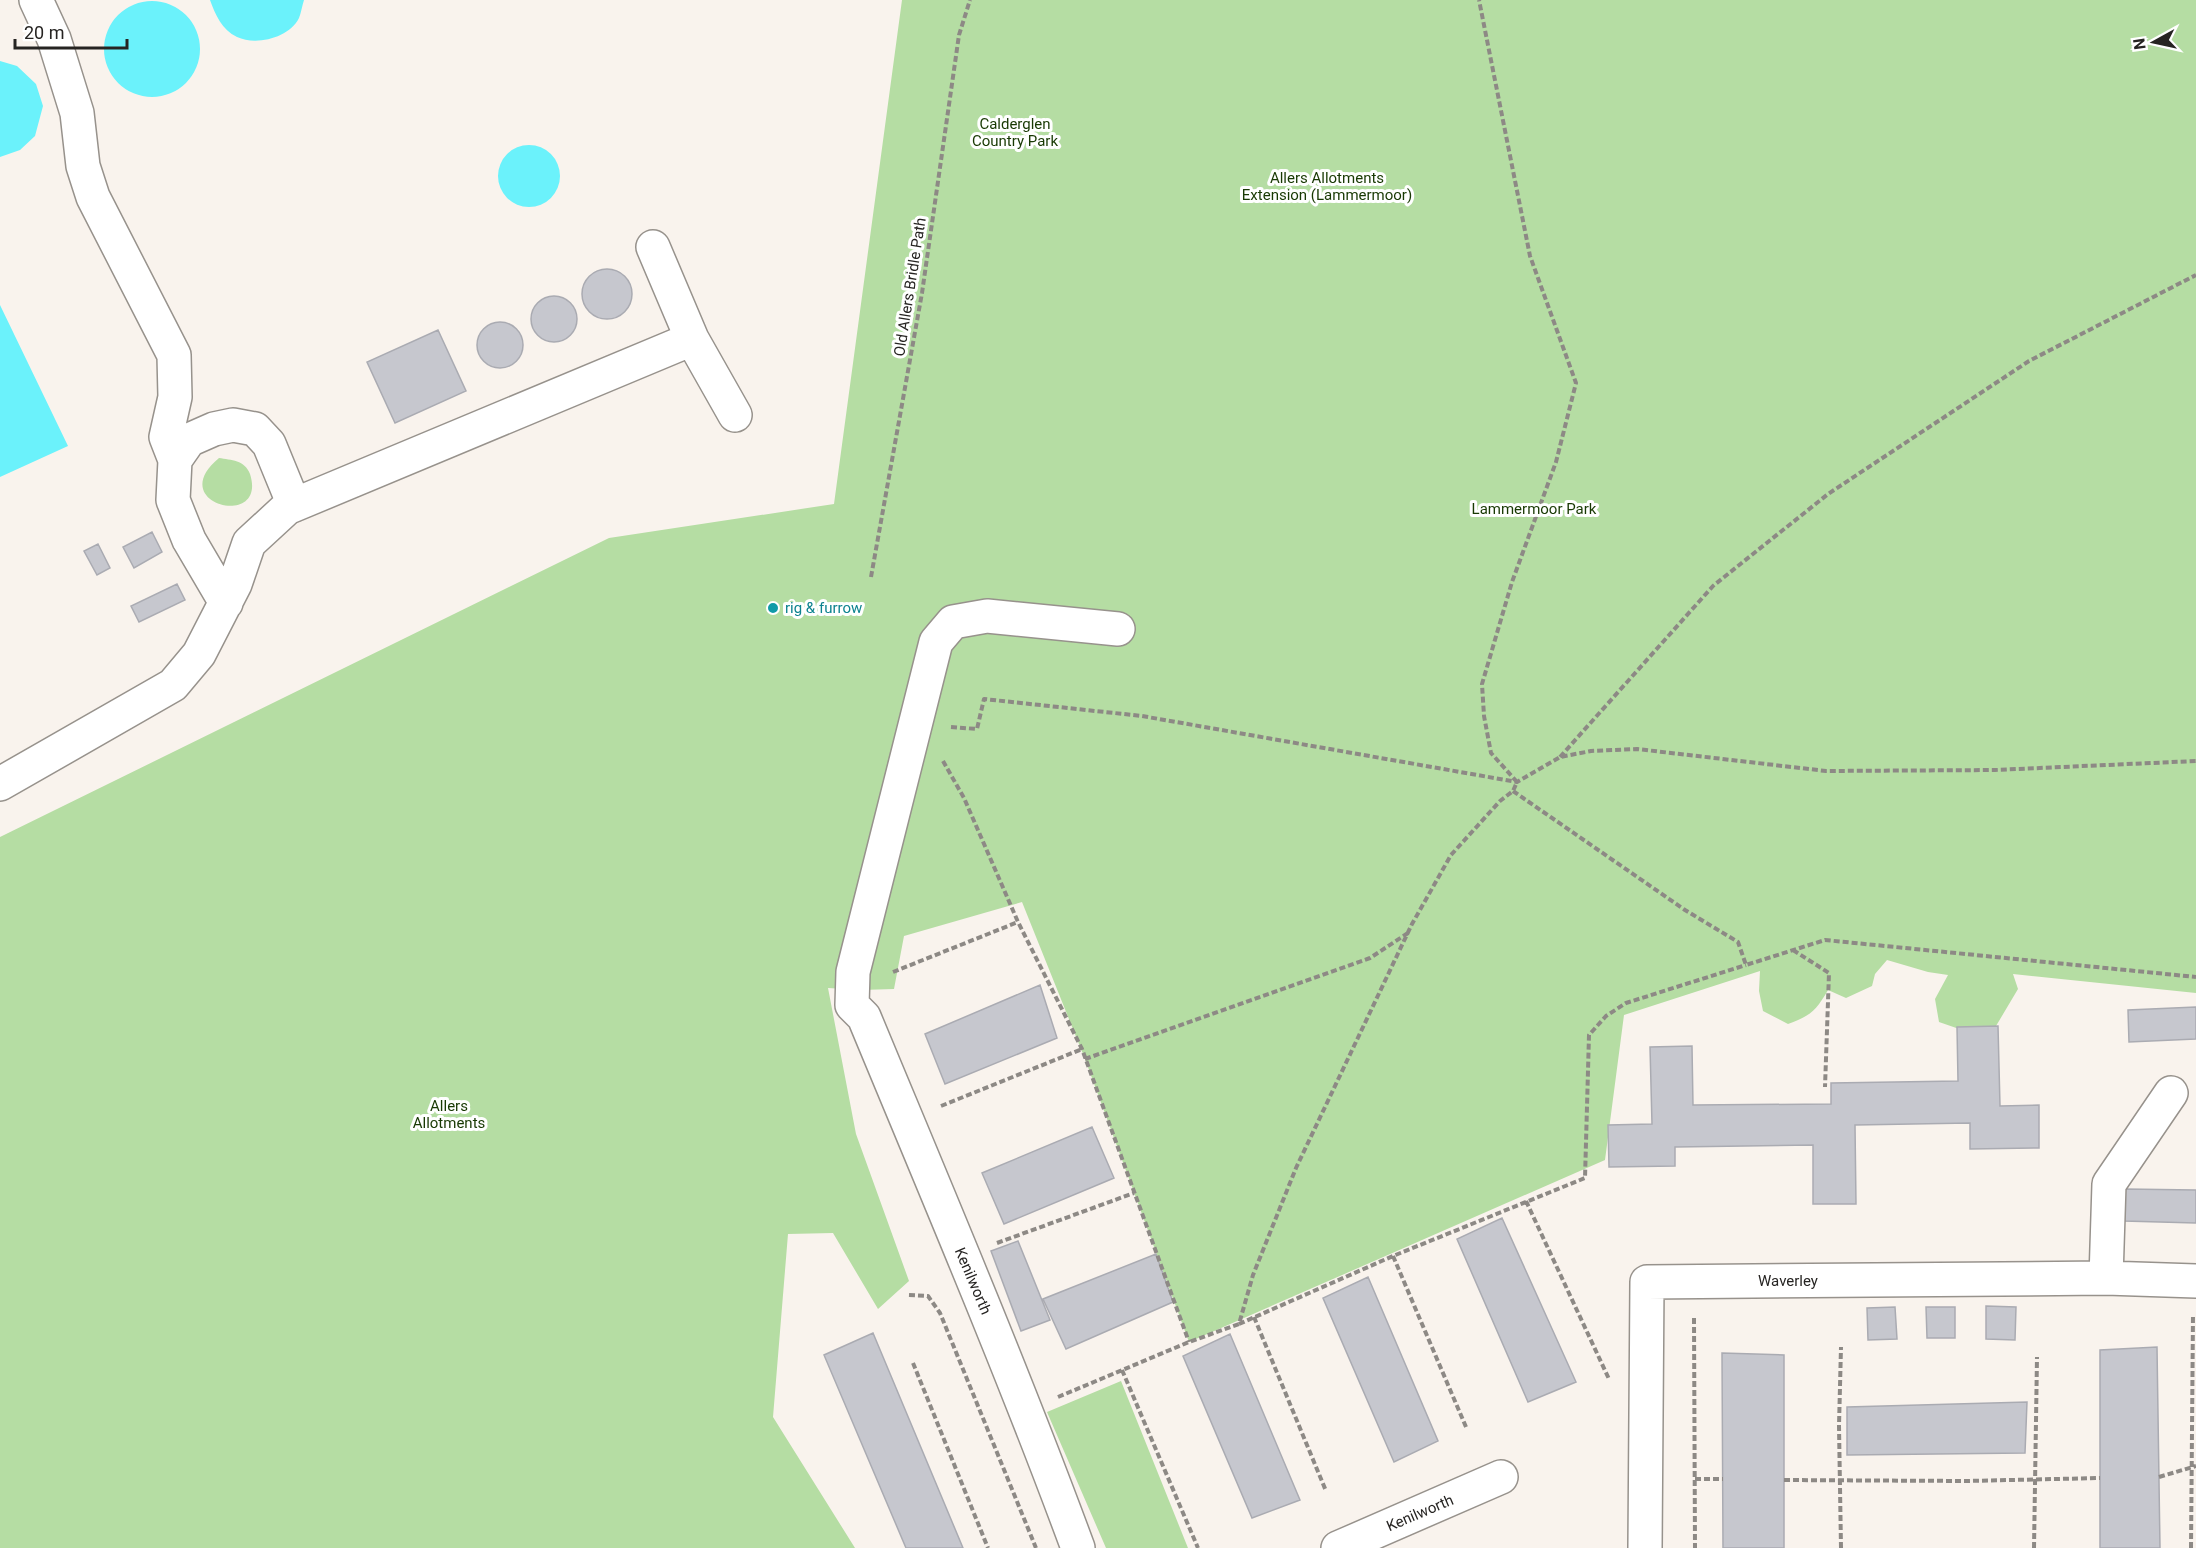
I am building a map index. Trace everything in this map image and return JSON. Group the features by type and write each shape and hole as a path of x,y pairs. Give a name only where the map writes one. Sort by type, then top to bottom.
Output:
{"street":[{"path":"36,0 54,39 77,113 83,166 93,197 174,355 175,397 166,437 175,460 172,500 189,540 226,603"},
{"path":"653,247 692,339 735,415"},
{"path":"0,784 173,685 199,654 236,584 249,543 287,508 692,339"},
{"path":"175,460 189,440 214,429 233,424 255,429 269,444 294,506"},
{"name":"Kenilworth","path":"1078,1548 1027,1410 864,1017 852,1005 853,972 936,642 953,622 987,616 1118,629"},
{"path":"2106,1278 2109,1184 2171,1093"},
{"name":"Waverley","path":"1645,1548 1647,1282 2106,1278 2194,1281"},
{"name":"Kenilworth","path":"1338,1548 1501,1477"}],"path":[{"name":"Old Allers Bridle Path","path":"871,578 922,293 958,35 970,0"},
{"path":"1479,0 1530,256 1576,383 1556,462 1512,582 1482,684 1484,716 1491,753 1517,782"},
{"path":"1239,1324 1253,1275 1296,1168 1408,932 1450,855 1500,801 1514,790 1517,782 1560,757 1713,586 1828,495 2029,361 2196,275"},
{"path":"949,726 977,729 984,699 1142,716 1517,782"},
{"path":"1560,757 1637,749 1826,771 1995,770 2196,761"},
{"path":"942,759 964,798 1018,922 1082,1049 1189,1342"},
{"path":"1514,790 1685,910 1738,942 1746,965"},
{"path":"893,972 1018,922"},
{"path":"1085,1059 1370,958 1408,932"},
{"path":"1027,1410 1189,1342 1239,1324 1393,1256 1585,1179 1589,1035 1606,1016 1626,1003 1825,940 2196,977"},
{"path":"1793,950 1829,973 1825,1088"},
{"path":"906,1119 1082,1049"},
{"path":"963,1256 1134,1192"},
{"path":"1526,1201 1614,1389 1646,1392"},
{"path":"1393,1256 1466,1427"},
{"path":"2191,1548 2194,1466 2194,1281"},
{"path":"909,1295 927,1296 940,1312 1036,1548"},
{"path":"1694,1315 1695,1548"},
{"path":"1254,1317 1326,1491"},
{"path":"1841,1347 1839,1426 1841,1548"},
{"path":"2034,1548 2037,1357"},
{"path":"913,1363 988,1548"},
{"path":"1122,1370 1198,1548"},
{"path":"2159,1477 2194,1466"},
{"path":"1784,1480 2100,1478"},
{"path":"1695,1479 1723,1479"}],"green space":[{"path":"902,0 2196,0 2196,993 2013,974 2018,989 1996,1026 1965,1031 1939,1022 1935,999 1948,975 1928,972 1887,960 1875,974 1872,986 1846,998 1828,990 1812,1012 1788,1024 1763,1011 1759,991 1760,971 1624,1015 1605,1160 1189,1342 1085,1059 1022,902 904,936 894,989 828,988 856,1134 909,1281 878,1309 833,1233 788,1234 773,1417 855,1548 0,1548 0,837 609,538 834,504"},
{"path":"219,458 237,461 248,469 252,491 245,502 233,506 220,504 209,498 203,488 205,474"},
{"path":"1121,1381 1188,1548 1106,1548 1047,1412"}],"water":[{"path":"210,0 304,0 299,18 288,31 271,38 253,41 237,37 227,30"},
{"path":"152,1 170,5 186,15 196,31 200,49 196,67 186,83 170,93 152,97 134,93 118,83 108,67 104,49 108,31 118,15 134,5"},
{"path":"0,61 17,66 36,84 43,106 35,136 20,150 0,157"},
{"path":"529,145 541,147 551,154 558,164 560,176 558,188 551,198 541,205 529,207 517,205 507,198 500,188 498,176 500,164 507,154 517,147"},
{"path":"0,305 68,446 0,477"}],"building":[{"path":"607,269 625,276 632,294 625,312 607,319 589,312 582,294 589,276"},
{"path":"554,296 570,303 577,319 570,335 554,342 538,335 531,319 538,303"},
{"path":"500,322 516,329 523,345 516,361 500,368 484,361 477,345 484,329"},
{"path":"438,330 466,391 395,423 367,362"},
{"path":"152,532 162,552 134,568 123,547"},
{"path":"98,544 110,568 97,575 84,551"},
{"path":"177,584 185,600 139,622 131,606"},
{"path":"1040,985 1057,1038 945,1084 925,1034"},
{"path":"2196,1007 2196,1039 2129,1042 2128,1010"},
{"path":"1998,1026 2000,1106 2039,1105 2039,1148 1970,1149 1970,1123 1855,1125 1856,1204 1813,1204 1813,1145 1675,1147 1675,1166 1609,1167 1608,1125 1652,1124 1650,1047 1692,1046 1693,1105 1831,1104 1831,1083 1958,1081 1957,1027"},
{"path":"1092,1127 1114,1178 1004,1224 982,1173"},
{"path":"2125,1189 2196,1190 2196,1223 2124,1221"},
{"path":"1502,1218 1576,1382 1528,1402 1457,1239"},
{"path":"1018,1241 1050,1320 1021,1331 991,1251"},
{"path":"1156,1254 1173,1302 1066,1349 1043,1299"},
{"path":"1368,1277 1438,1441 1394,1462 1323,1298"},
{"path":"1986,1306 2016,1307 2015,1340 1986,1339"},
{"path":"1895,1307 1897,1339 1868,1340 1867,1308"},
{"path":"1926,1307 1955,1307 1955,1338 1927,1338"},
{"path":"873,1333 963,1548 906,1548 824,1355"},
{"path":"1230,1334 1300,1500 1252,1518 1183,1356"},
{"path":"2157,1347 2160,1548 2100,1548 2100,1350"},
{"path":"1722,1353 1784,1355 1784,1548 1723,1548"},
{"path":"2027,1402 2025,1453 1847,1455 1847,1407"}],"place":[{"name":"rig & furrow","path":"773,608"}],"park label":[{"name":"Calderglen Country Park","path":"1015,132"},
{"name":"Allers Allotments Extension (Lammermoor)","path":"1327,186"},
{"name":"Lammermoor Park","path":"1534,509"},
{"name":"Allers Allotments","path":"449,1114"}]}
